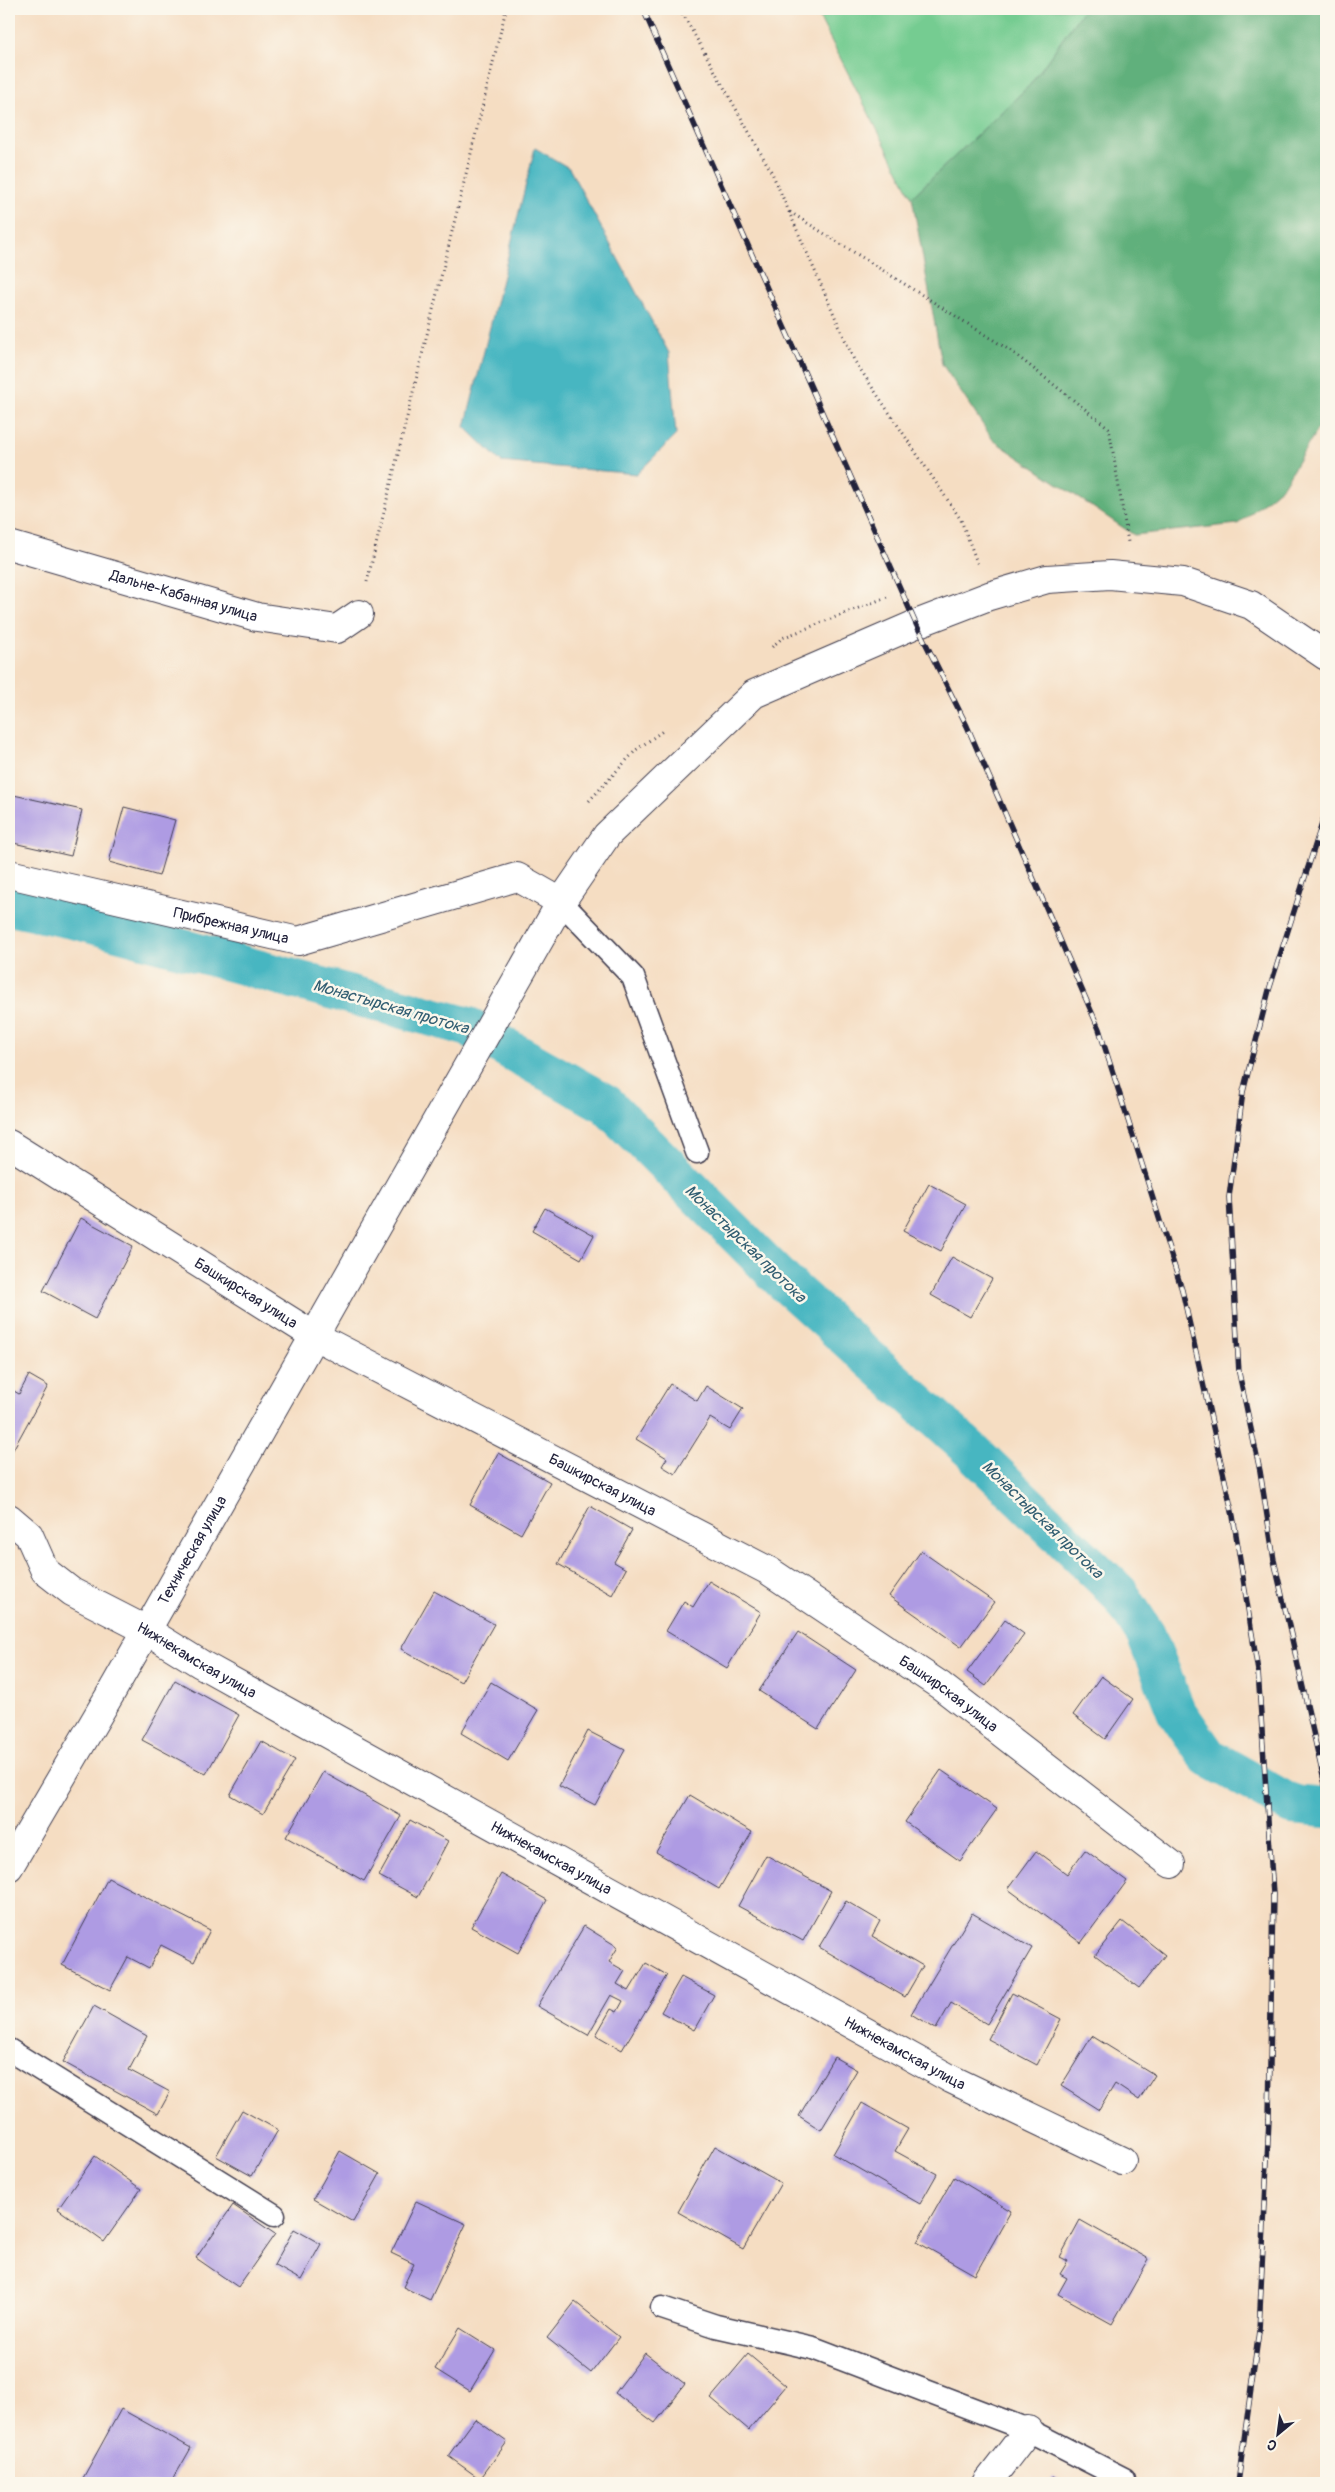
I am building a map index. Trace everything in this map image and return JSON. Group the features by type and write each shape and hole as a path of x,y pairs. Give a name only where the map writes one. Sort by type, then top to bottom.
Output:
{"street":[{"name":"Дальне-Кабанная улица","path":"9,546 257,617 337,629 359,614"},
{"name":"Техническая улица","path":"9,1867 313,1335 413,1165 561,902 606,835 754,694 916,624 989,596 1047,578 1110,575 1183,582 1251,605 1326,656"},
{"name":"Прибрежная улица","path":"9,874 298,940 517,877 561,902"},
{"name":"Башкирская улица","path":"9,1144 313,1335 769,1571 941,1686 1171,1864"},
{"name":"Нижнекамская улица","path":"9,1518 29,1535 45,1571 72,1592 146,1630 200,1664 942,2074 1122,2161"},
{"path":"987,2483 1028,2430"}],"lane":[{"path":"561,902 633,977 697,1152"},
{"path":"9,2050 274,2215"},
{"path":"662,2308 716,2326 813,2348 1028,2430 1124,2479"}],"path":[{"path":"359,614 506,9"},
{"path":"680,9 772,173 854,360 961,520 989,596"},
{"path":"789,212 1011,351 1109,428 1128,545"}],"green space":[{"path":"815,9 1084,9 1030,85 912,197"},
{"path":"1084,9 1326,9 1326,415 1283,486 1238,524 1134,535 993,440 942,364 912,197 1030,85"}],"water":[{"path":"535,148 569,168 669,353 676,435 637,474 501,462 465,427"}],"building":[{"path":"9,794 82,810 71,856 9,842"},
{"path":"124,807 175,820 159,876 109,862"},
{"path":"929,1184 966,1204 941,1251 903,1231"},
{"path":"545,1208 594,1235 581,1259 532,1231"},
{"path":"81,1218 133,1246 95,1319 43,1291"},
{"path":"952,1257 992,1279 970,1317 931,1295"},
{"path":"29,1375 48,1386 9,1457 9,1388 19,1394"},
{"path":"670,1384 697,1401 706,1386 743,1409 730,1430 710,1418 675,1474 662,1466 667,1458 636,1439"},
{"path":"498,1453 550,1482 521,1534 470,1505"},
{"path":"590,1506 632,1530 614,1562 626,1569 612,1595 558,1564"},
{"path":"921,1551 994,1602 961,1647 889,1596"},
{"path":"709,1581 761,1612 727,1668 666,1631 684,1601 693,1607"},
{"path":"434,1591 494,1624 461,1682 401,1649"},
{"path":"1005,1620 1024,1634 986,1686 967,1672"},
{"path":"798,1632 856,1670 818,1729 759,1691"},
{"path":"1101,1676 1133,1699 1105,1739 1073,1715"},
{"path":"175,1680 239,1715 206,1774 142,1740"},
{"path":"491,1682 538,1710 508,1761 461,1733"},
{"path":"588,1731 625,1750 595,1805 559,1786"},
{"path":"261,1741 295,1760 263,1814 230,1795"},
{"path":"941,1770 997,1809 960,1861 905,1822"},
{"path":"323,1772 401,1816 364,1881 286,1837"},
{"path":"690,1795 752,1832 719,1889 656,1852"},
{"path":"410,1820 448,1841 418,1897 379,1876"},
{"path":"1085,1850 1127,1881 1081,1943 1008,1889 1036,1851 1067,1874"},
{"path":"766,1855 831,1891 803,1941 738,1906"},
{"path":"501,1874 547,1900 518,1953 471,1927"},
{"path":"108,1878 210,1930 194,1962 161,1945 149,1968 128,1957 110,1990 62,1965"},
{"path":"846,1901 880,1921 872,1936 923,1966 905,1997 819,1947"},
{"path":"972,1913 1032,1948 987,2024 951,2003 936,2029 911,2014"},
{"path":"1122,1921 1165,1955 1139,1988 1095,1955"},
{"path":"584,1926 618,1947 609,1962 625,1971 617,1984 629,1991 646,1963 667,1975 622,2050 596,2035 611,2009 617,2012 623,2001 611,1995 588,2035 537,2006"},
{"path":"681,1977 714,1995 694,2030 661,2012"},
{"path":"1012,1993 1061,2019 1037,2065 988,2039"},
{"path":"94,2006 147,2036 129,2070 170,2092 158,2114 63,2062"},
{"path":"1092,2036 1155,2075 1139,2100 1115,2084 1099,2110 1061,2086"},
{"path":"834,2057 857,2070 821,2130 799,2116"},
{"path":"862,2103 908,2129 895,2151 937,2174 920,2204 833,2154"},
{"path":"242,2110 278,2130 252,2176 216,2156"},
{"path":"715,2146 781,2183 743,2249 678,2212"},
{"path":"340,2151 380,2174 353,2222 313,2199"},
{"path":"95,2156 141,2189 104,2242 58,2209"},
{"path":"954,2177 1011,2211 975,2275 917,2242"},
{"path":"416,2201 466,2224 430,2300 403,2287 414,2264 391,2253"},
{"path":"233,2205 275,2234 238,2287 196,2258"},
{"path":"1080,2220 1149,2259 1112,2324 1058,2294 1067,2278 1060,2274 1068,2261 1060,2257"},
{"path":"294,2229 321,2244 301,2280 274,2265"},
{"path":"575,2302 619,2337 591,2373 547,2338"},
{"path":"460,2328 495,2350 470,2391 435,2369"},
{"path":"645,2353 685,2384 655,2423 615,2393"},
{"path":"748,2354 786,2386 749,2430 711,2398"},
{"path":"121,2409 191,2448 171,2483 92,2483 83,2478"},
{"path":"475,2419 507,2442 480,2479 448,2456"},
{"path":"1053,2477 1064,2483 1049,2483"}],"waterway":[{"name":"Монастырская протока","path":"9,906 81,921 469,1027 606,1104 783,1281 973,1452 1119,1593 1146,1635 1176,1711 1208,1757 1292,1805 1326,1808"}],"railway":[{"path":"643,9 916,624 967,726 1099,1029 1182,1290 1233,1516 1258,1671 1273,1894 1269,2119 1259,2331 1238,2483"},
{"path":"1326,811 1269,990 1243,1092 1229,1197 1239,1373 1260,1471 1274,1560 1326,1789"}]}
